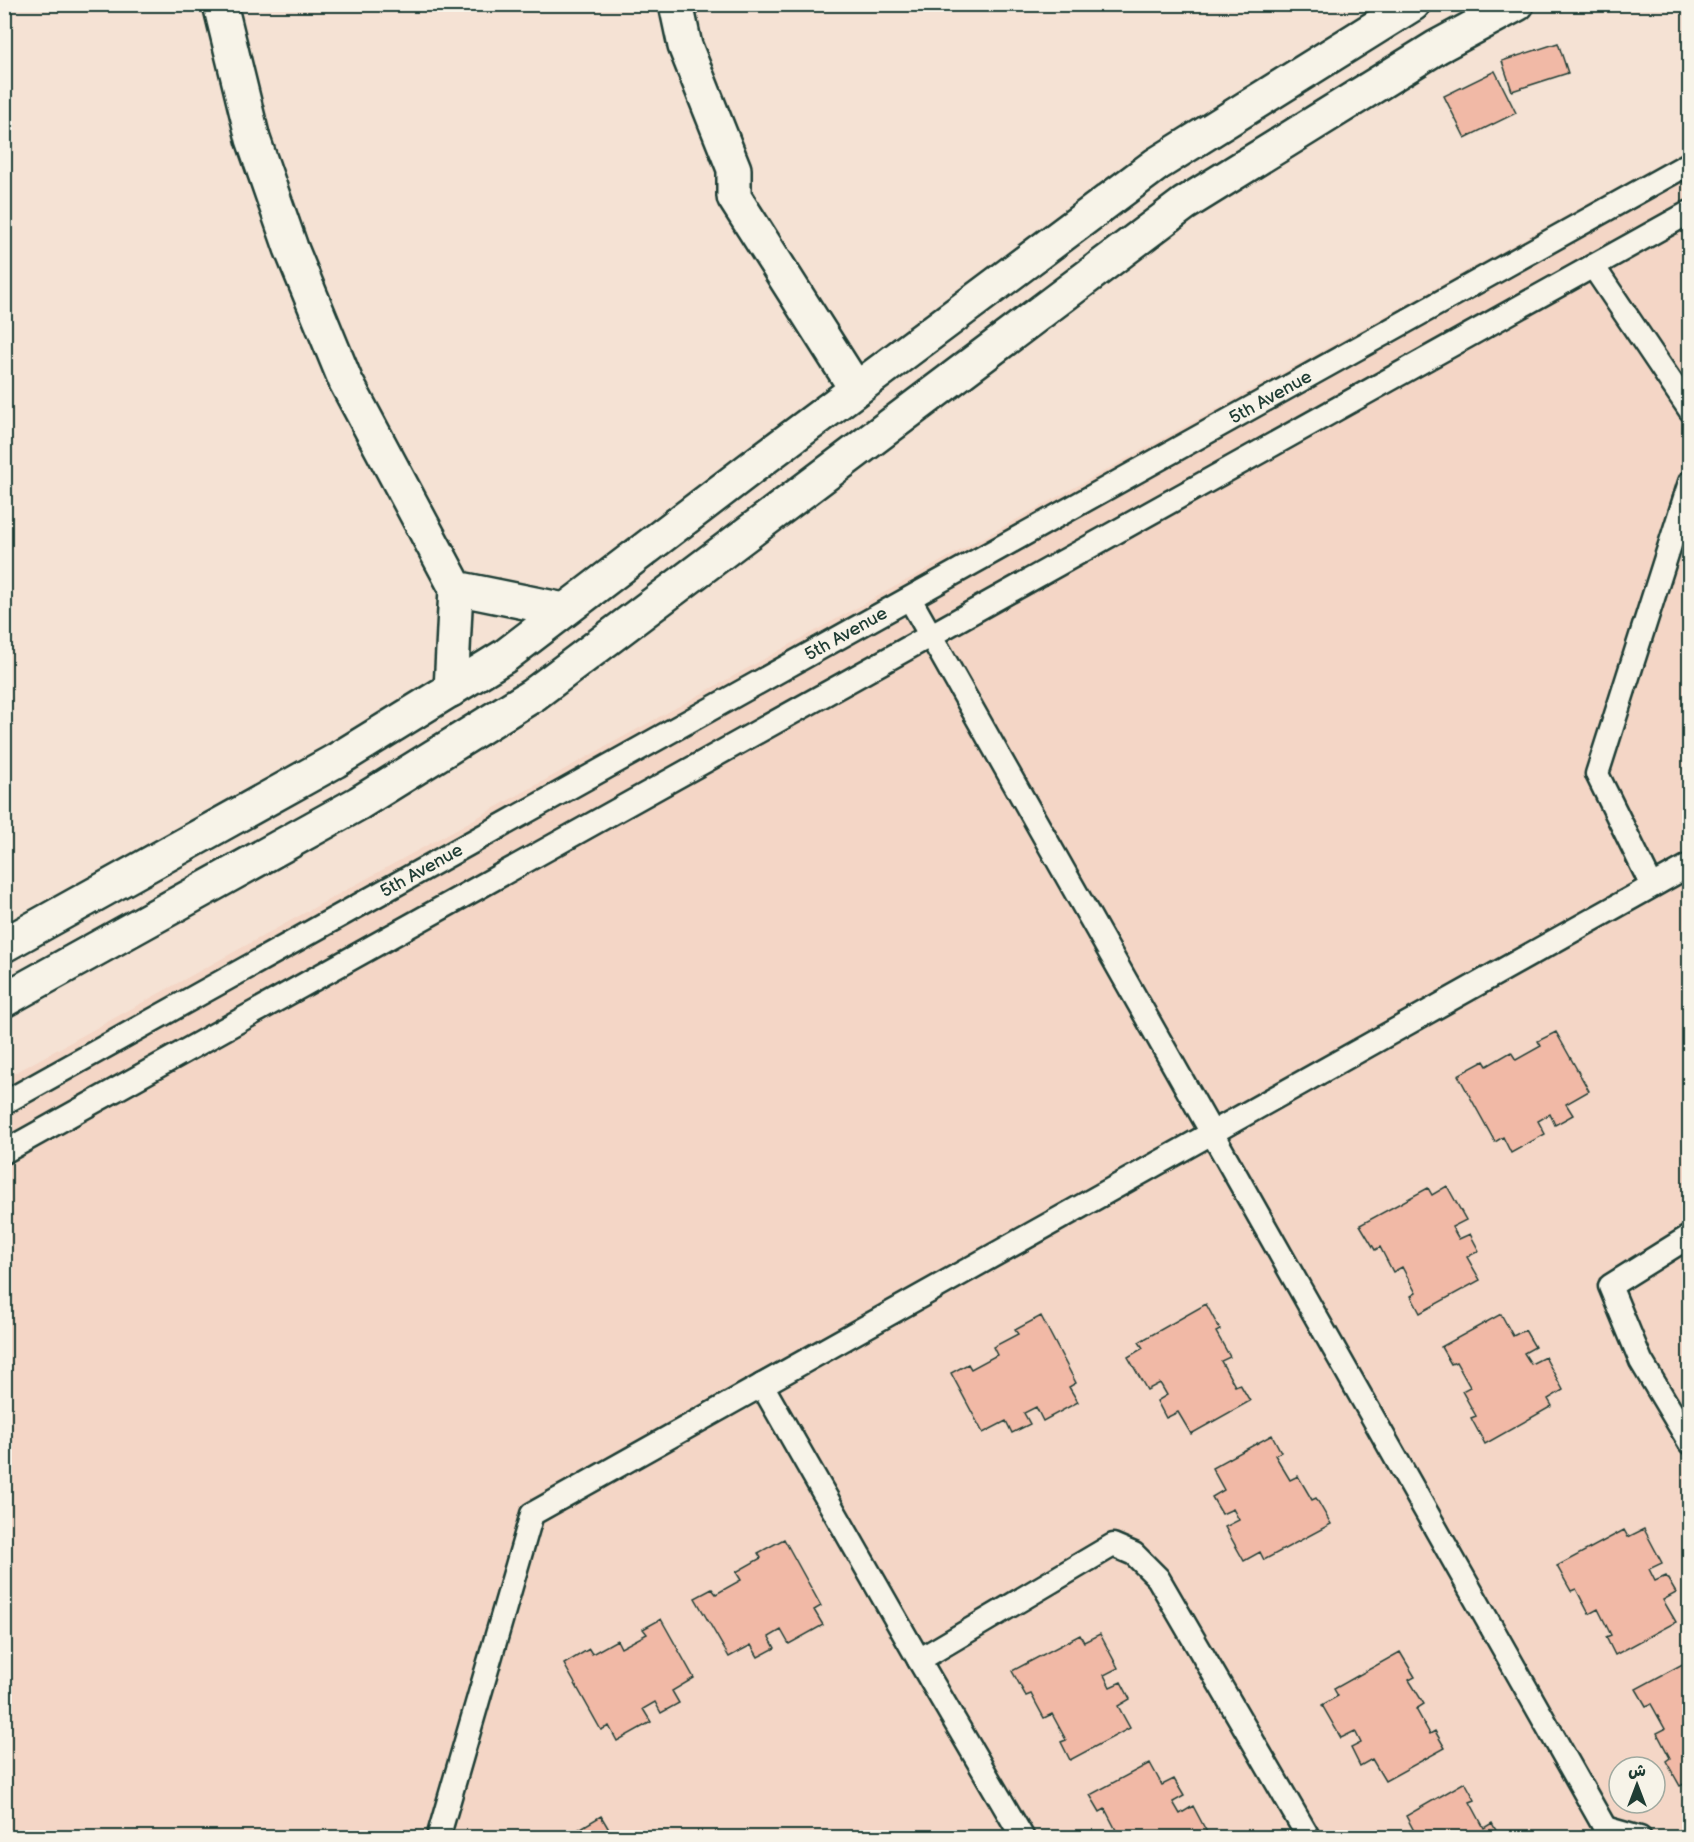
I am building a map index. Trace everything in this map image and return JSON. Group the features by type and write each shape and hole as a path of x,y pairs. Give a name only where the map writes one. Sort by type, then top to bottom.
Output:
{"main road":[{"path":"220,4 253,139 291,248 346,382 456,588 450,690"},
{"path":"676,4 685,46 734,169 734,197 856,389"},
{"path":"4,945 335,761 505,656 1157,164 1413,4"},
{"path":"4,1000 359,803 533,695 1184,204 1437,47 1517,4"},
{"path":"456,588 564,610"}],"lane":[{"name":"5th Avenue","path":"4,1103 1689,164"},
{"path":"4,1152 1689,212"},
{"path":"1593,266 1689,410"},
{"path":"1652,886 1597,774 1689,482"},
{"path":"910,599 1603,1832 1640,1838"},
{"path":"438,1838 532,1514 1689,865"},
{"path":"1689,1236 1610,1286 1641,1361 1689,1443"},
{"path":"762,1385 1023,1838"},
{"path":"919,1660 1113,1545 1134,1554 1158,1578 1309,1838"}],"shaded area":[{"path":"1689,148 1689,1837 5,1837 4,1079"}],"building":[{"path":"1558,43 1568,73 1512,91 1502,61"},
{"path":"1495,71 1516,113 1465,138 1444,96"},
{"path":"1556,1032 1589,1091 1566,1104 1573,1115 1555,1125 1550,1114 1538,1121 1545,1134 1511,1153 1503,1137 1495,1142 1458,1075 1484,1061 1487,1066 1511,1052 1516,1060 1541,1046 1538,1041"},
{"path":"1447,1186 1466,1220 1452,1227 1459,1239 1470,1234 1479,1251 1467,1257 1480,1280 1420,1313 1411,1296 1416,1293 1402,1267 1393,1272 1380,1247 1375,1250 1360,1225 1428,1188 1432,1195"},
{"path":"1206,1304 1220,1330 1216,1332 1230,1357 1221,1361 1235,1386 1240,1384 1250,1401 1191,1434 1178,1412 1166,1418 1157,1401 1167,1395 1160,1383 1147,1390 1128,1357 1143,1348 1139,1342"},
{"path":"1501,1314 1513,1336 1525,1330 1535,1347 1524,1353 1531,1364 1545,1357 1563,1390 1548,1399 1552,1406 1485,1444 1471,1418 1476,1416 1462,1391 1470,1387 1456,1362 1451,1364 1441,1347"},
{"path":"1041,1316 1076,1383 1069,1387 1078,1402 1043,1421 1036,1407 1024,1413 1030,1424 1012,1433 1006,1421 983,1433 951,1373 968,1364 971,1369 997,1355 993,1347 1018,1334 1015,1330"},
{"path":"1272,1435 1281,1452 1275,1455 1290,1480 1298,1476 1312,1500 1316,1498 1331,1524 1264,1560 1260,1552 1244,1561 1225,1527 1239,1520 1233,1509 1222,1514 1212,1497 1224,1490 1212,1468"},
{"path":"1644,1529 1662,1563 1649,1569 1655,1581 1666,1576 1676,1593 1663,1600 1676,1622 1615,1655 1606,1637 1611,1635 1598,1609 1589,1614 1576,1589 1571,1591 1557,1566 1624,1530 1628,1537"},
{"path":"784,1539 821,1606 814,1610 823,1625 789,1644 781,1630 769,1637 775,1648 758,1657 751,1645 729,1657 695,1598 712,1589 716,1594 741,1580 736,1572 761,1558 758,1553"},
{"path":"661,1619 694,1678 672,1691 679,1703 661,1713 655,1702 643,1709 651,1722 617,1741 609,1726 601,1730 564,1664 589,1649 592,1654 617,1640 621,1648 647,1634 643,1629"},
{"path":"1100,1634 1118,1668 1104,1675 1110,1687 1121,1682 1130,1699 1118,1706 1130,1728 1070,1760 1061,1742 1066,1740 1052,1714 1044,1718 1031,1694 1026,1696 1012,1671 1080,1635 1084,1642"},
{"path":"1400,1652 1415,1677 1409,1680 1424,1704 1416,1709 1430,1734 1435,1731 1445,1748 1385,1781 1372,1759 1360,1766 1351,1748 1361,1743 1355,1731 1341,1738 1322,1705 1338,1696 1334,1689"},
{"path":"1690,1660 1690,1781 1680,1786 1667,1763 1670,1758 1657,1733 1665,1729 1651,1704 1646,1706 1636,1689"},
{"path":"1150,1763 1162,1785 1174,1779 1184,1796 1173,1802 1180,1814 1193,1806 1210,1838 1112,1838 1118,1834 1105,1809 1100,1812 1090,1795"},
{"path":"1465,1782 1475,1800 1470,1802 1484,1828 1492,1823 1500,1838 1418,1838 1406,1816"},
{"path":"601,1816 614,1838 564,1838"}]}
